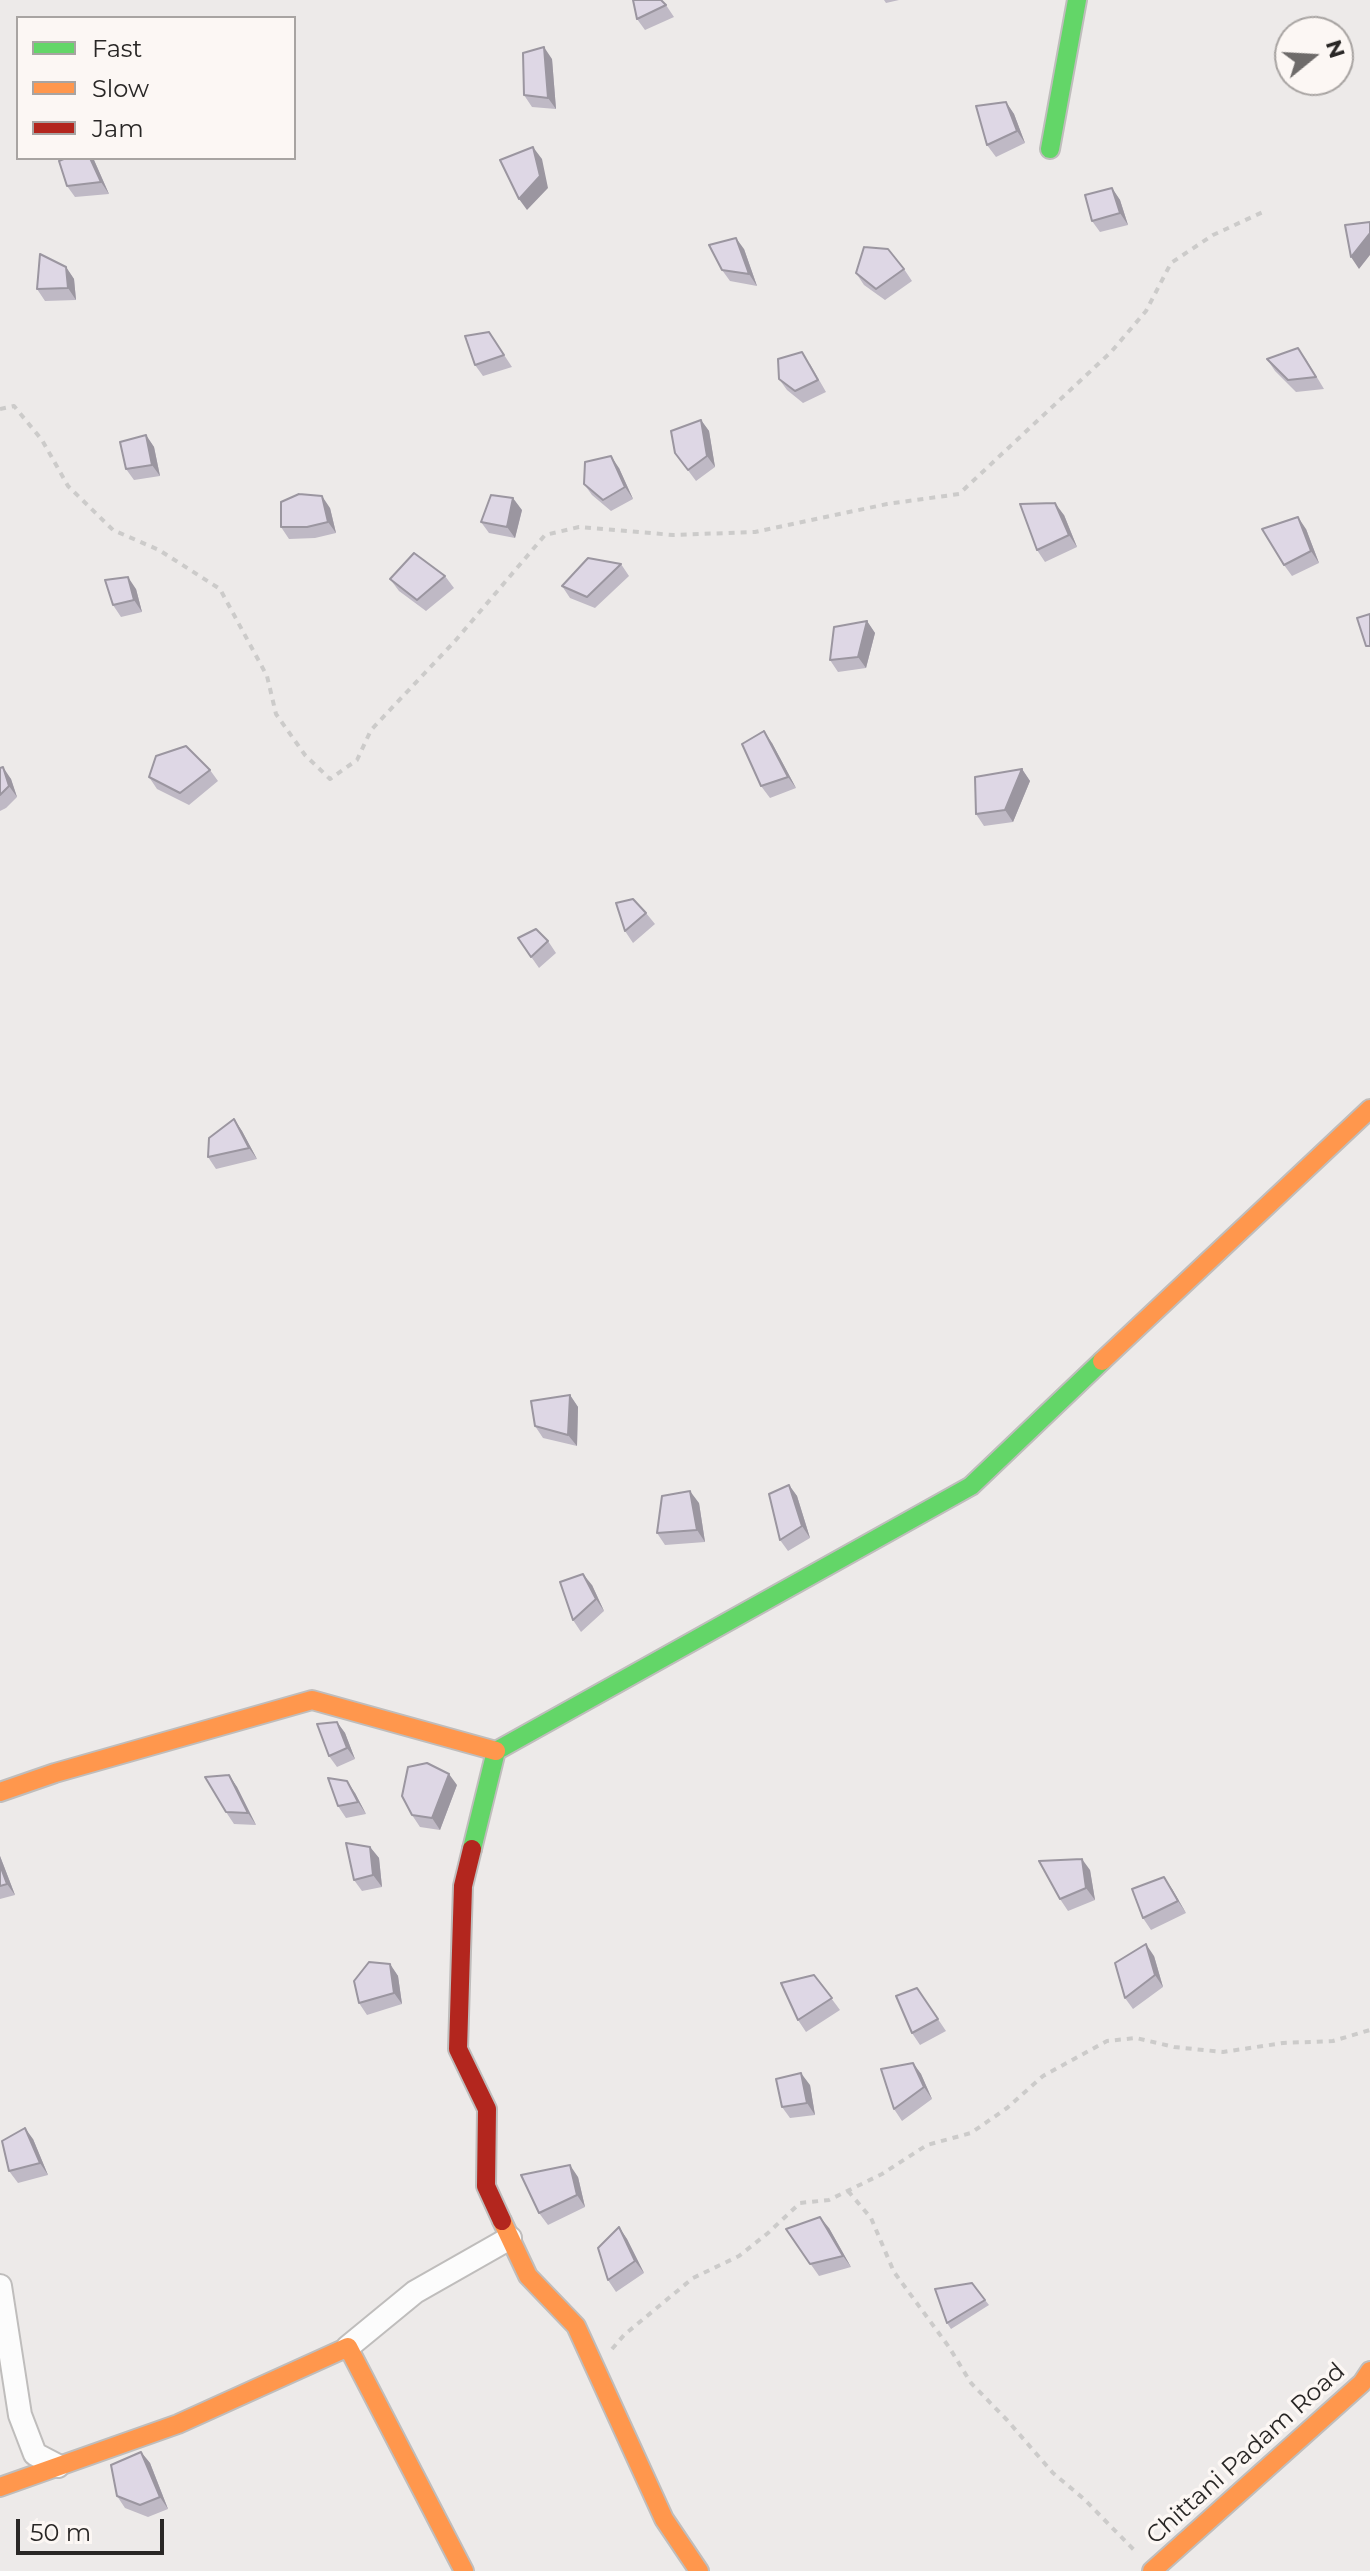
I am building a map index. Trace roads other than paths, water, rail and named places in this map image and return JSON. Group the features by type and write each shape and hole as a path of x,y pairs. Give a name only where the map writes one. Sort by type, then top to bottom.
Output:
{"street":[{"path":"1050,149 1077,0"},
{"path":"0,1792 55,1773 312,1700 496,1751 971,1486 1370,1109"},
{"path":"496,1751 463,1886 458,2049 487,2109 486,2186 528,2276 576,2326 664,2519 699,2571"},
{"path":"0,2487 178,2424 348,2347 415,2292 510,2238"},
{"path":"0,2286 20,2415 35,2454 58,2466"},
{"path":"348,2347 464,2571"},
{"name":"Chittani Padam Road","path":"1152,2571 1362,2383 1370,2371"}]}
